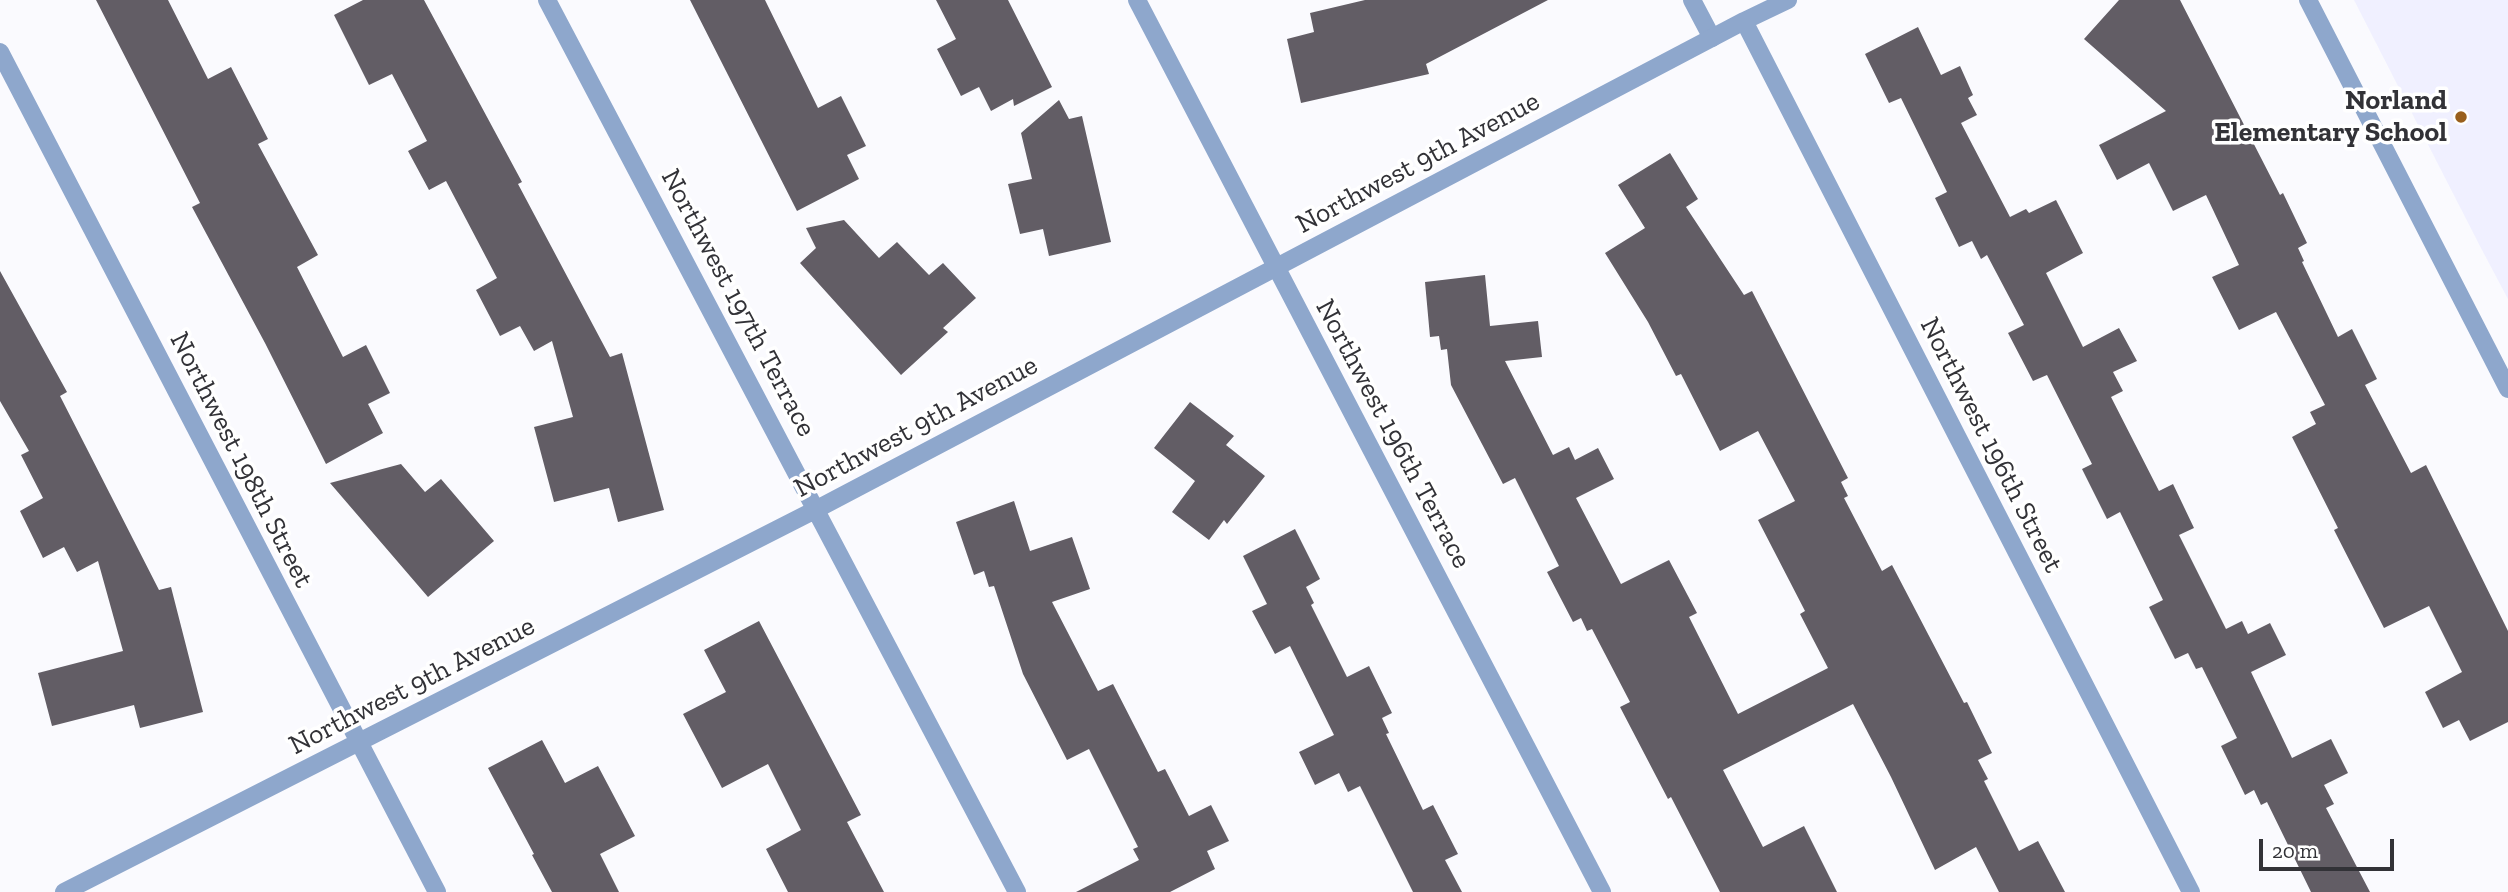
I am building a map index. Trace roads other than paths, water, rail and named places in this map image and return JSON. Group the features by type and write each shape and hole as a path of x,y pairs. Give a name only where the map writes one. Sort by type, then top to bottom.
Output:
{"street":[{"name":"Northwest 197th Terrace","path":"547,0 1017,892"},
{"name":"Northwest 196th Terrace","path":"1137,0 1602,892"},
{"path":"1692,0 1712,38"},
{"name":"Northwest 9th Avenue","path":"64,892 817,509 1788,0"},
{"path":"2308,0 2508,389"},
{"name":"Northwest 196th Street","path":"1744,21 2191,892"},
{"name":"Northwest 198th Street","path":"0,52 437,892"}],"place":[{"name":"Norland Elementary School","path":"2461,117"}]}
